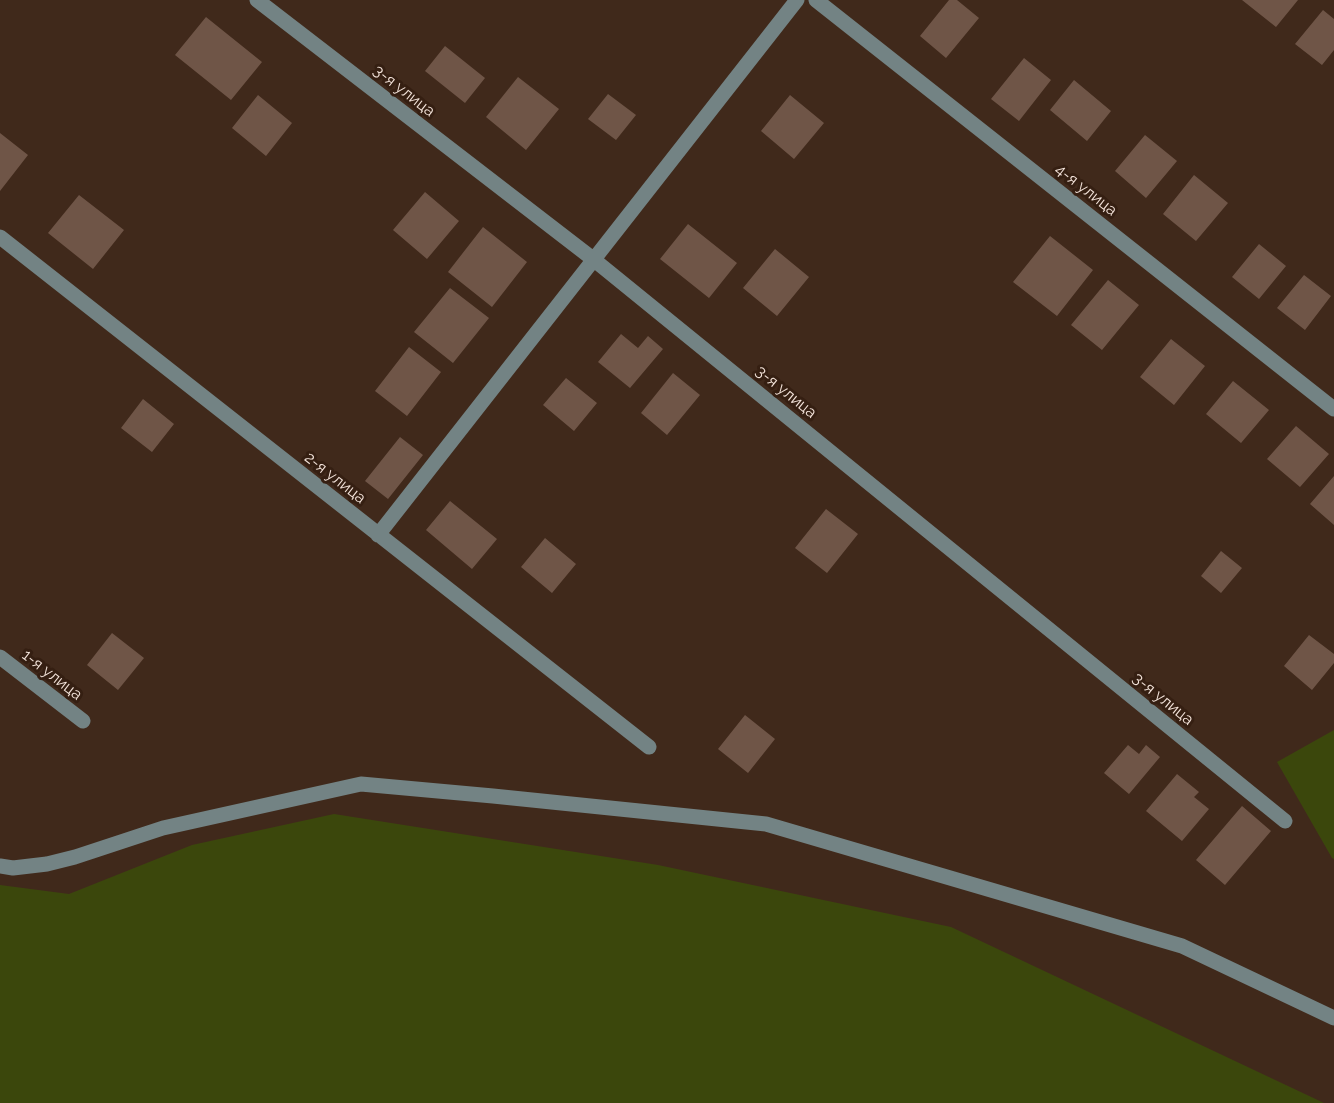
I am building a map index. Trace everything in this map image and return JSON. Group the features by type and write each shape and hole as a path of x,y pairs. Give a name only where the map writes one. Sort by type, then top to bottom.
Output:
{"street":[{"name":"3-я улица","path":"257,0 594,260 1285,821"},
{"path":"378,535 797,0"},
{"name":"4-я улица","path":"816,0 1334,409"},
{"name":"2-я улица","path":"0,237 648,747"},
{"name":"1-я улица","path":"0,657 83,721"},
{"path":"0,866 13,868 47,864 164,828 361,784 766,824 1182,946 1334,1018"}],"green space":[{"path":"1334,730 1334,859 1277,762"},
{"path":"334,814 658,865 951,927 1324,1103 0,1103 0,885 69,894 192,845"}],"building":[{"path":"949,0 957,0 979,18 946,58 920,36"},
{"path":"1242,0 1298,0 1276,27"},
{"path":"1323,10 1334,19 1334,50 1322,65 1295,44"},
{"path":"206,17 262,62 231,100 175,55"},
{"path":"445,46 485,78 465,103 425,71"},
{"path":"1024,58 1051,80 1019,121 991,99"},
{"path":"518,77 559,109 526,150 486,117"},
{"path":"1074,80 1111,111 1087,141 1050,110"},
{"path":"608,94 636,115 616,140 588,119"},
{"path":"258,95 292,123 266,156 232,128"},
{"path":"790,95 824,123 794,159 761,131"},
{"path":"0,133 28,155 0,191"},
{"path":"1145,135 1177,161 1146,198 1115,171"},
{"path":"1194,175 1228,203 1196,241 1163,214"},
{"path":"425,192 459,221 427,259 393,230"},
{"path":"79,195 124,230 93,269 48,233"},
{"path":"688,224 737,263 709,298 660,259"},
{"path":"483,227 527,262 492,307 448,272"},
{"path":"1050,236 1093,270 1057,316 1013,282"},
{"path":"1259,244 1286,266 1259,299 1232,277"},
{"path":"775,249 809,277 777,316 743,288"},
{"path":"1304,275 1331,296 1305,330 1277,308"},
{"path":"1108,280 1139,305 1102,350 1071,325"},
{"path":"450,288 489,318 453,363 414,332"},
{"path":"621,334 638,348 648,336 663,349 630,388 598,362"},
{"path":"1171,339 1205,366 1174,405 1140,377"},
{"path":"409,347 441,372 407,416 375,391"},
{"path":"673,373 700,395 667,435 641,413"},
{"path":"566,378 597,403 574,431 543,405"},
{"path":"1233,381 1269,410 1241,443 1206,414"},
{"path":"143,399 174,424 152,452 121,428"},
{"path":"1296,426 1329,454 1300,487 1267,459"},
{"path":"400,437 423,455 388,499 365,481"},
{"path":"1334,476 1334,525 1310,504"},
{"path":"450,501 497,539 472,569 426,530"},
{"path":"826,509 858,534 827,573 795,548"},
{"path":"545,538 576,564 552,593 521,567"},
{"path":"1221,551 1242,568 1221,593 1201,576"},
{"path":"112,633 144,658 118,690 87,665"},
{"path":"1309,635 1334,654 1334,663 1312,690 1284,666"},
{"path":"745,715 775,739 748,773 718,749"},
{"path":"1128,745 1139,754 1146,745 1160,757 1129,794 1104,773"},
{"path":"1177,774 1199,792 1194,797 1209,809 1182,841 1146,811"},
{"path":"1242,806 1271,831 1225,885 1196,860"}]}
